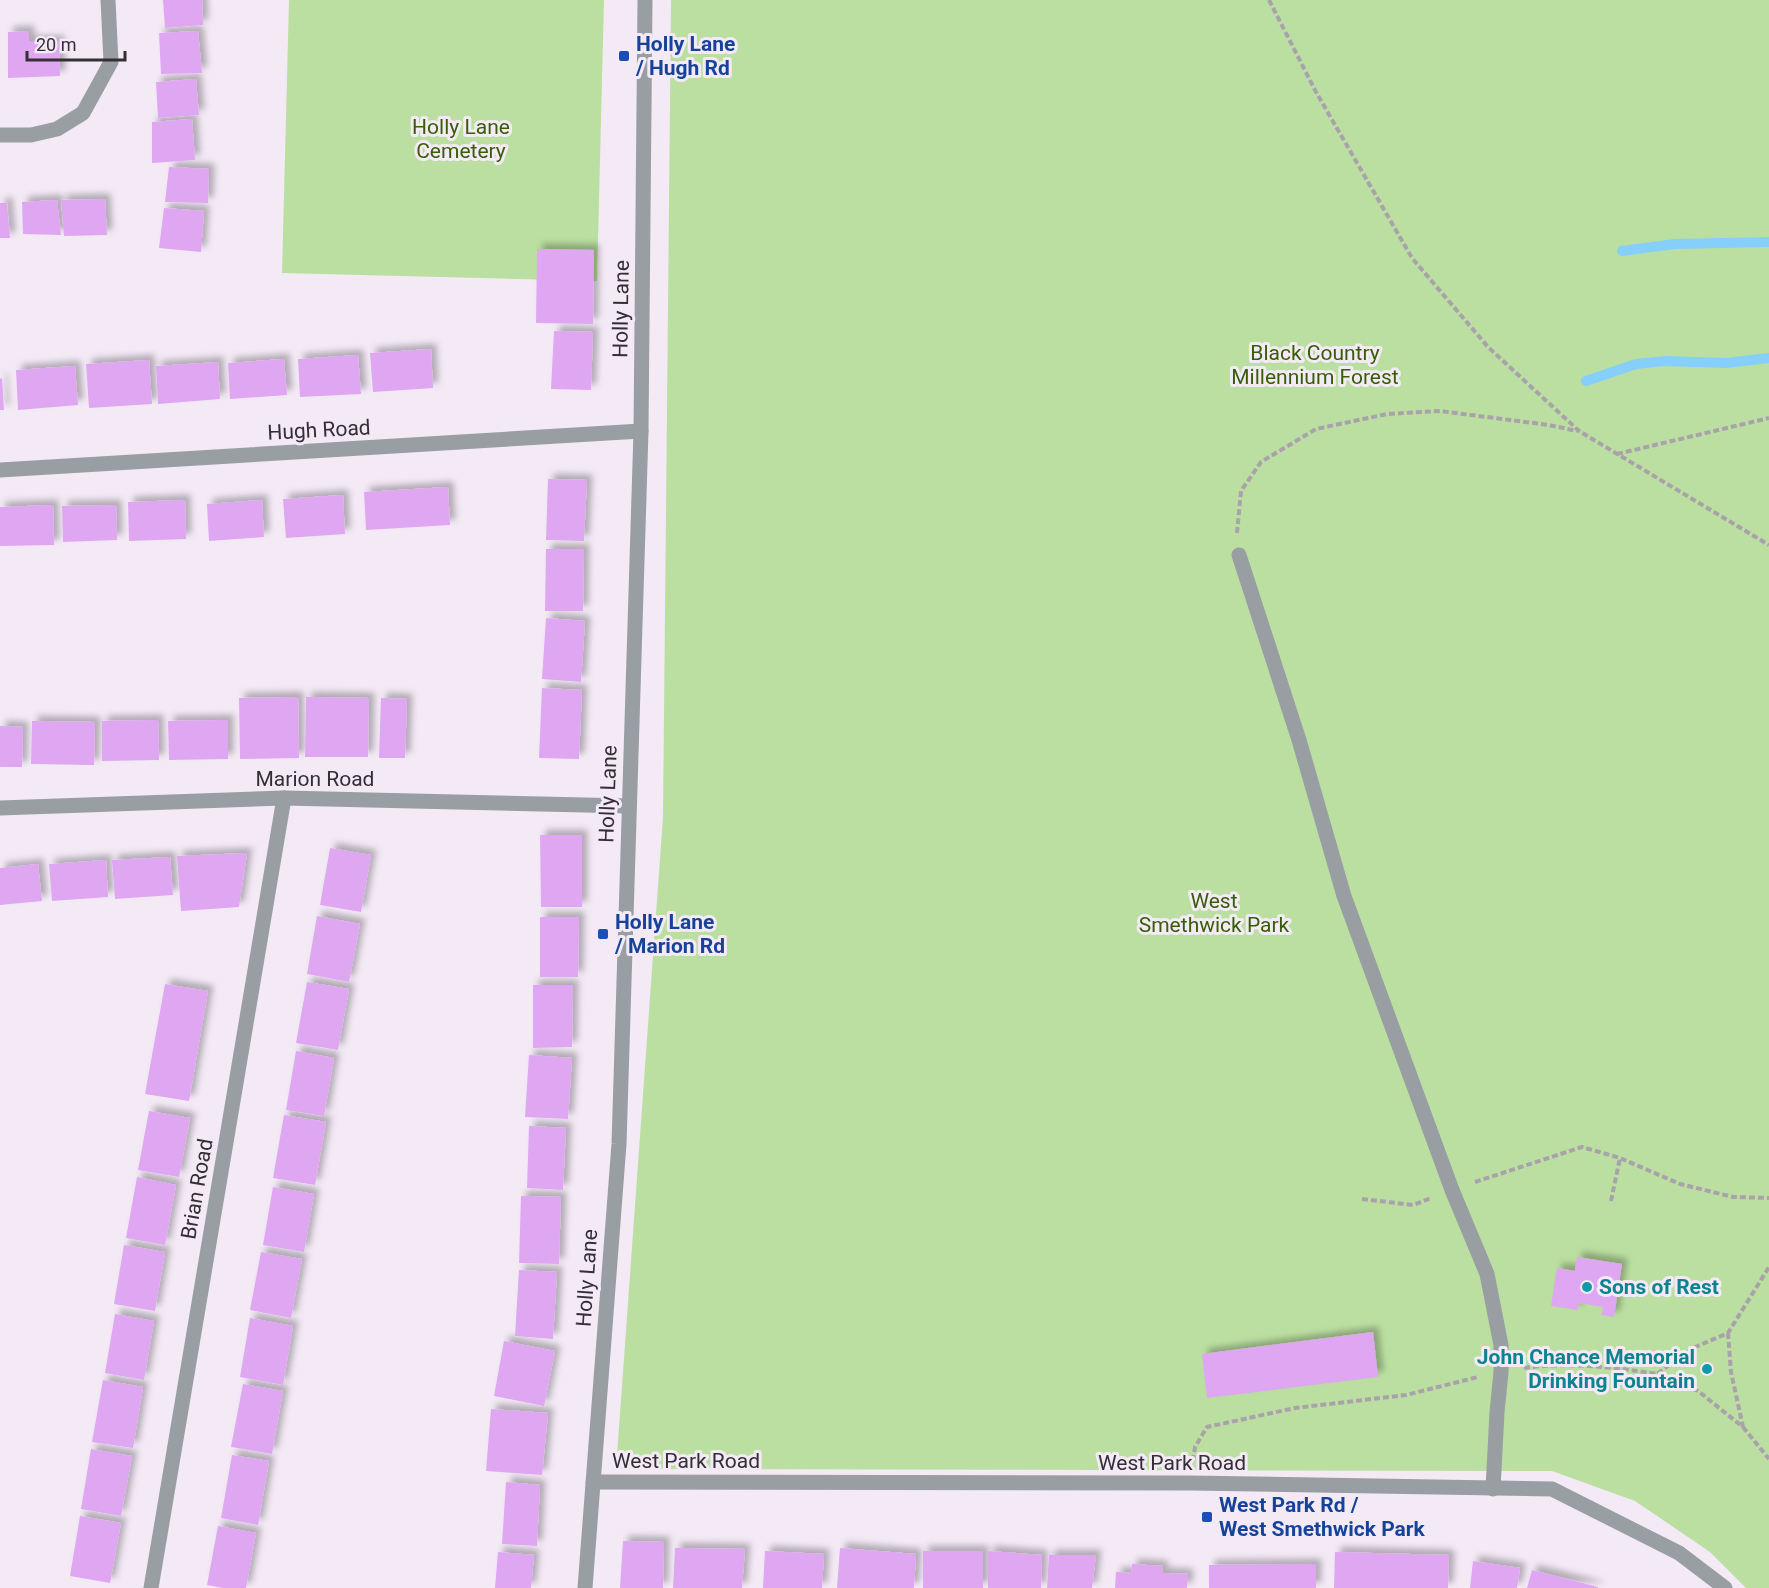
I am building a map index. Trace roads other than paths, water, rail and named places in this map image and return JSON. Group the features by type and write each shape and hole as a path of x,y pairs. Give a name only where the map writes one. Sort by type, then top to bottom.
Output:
{"street":[{"path":"0,135 31,135 57,129 83,113 111,62 108,0"},
{"name":"Holly Lane","path":"585,1588 619,1144 641,431 645,0"},
{"name":"Hugh Road","path":"0,470 641,431"},
{"path":"1239,555 1299,740 1344,897 1452,1190 1487,1274 1501,1345 1493,1489"},
{"name":"Marion Road","path":"0,808 284,798 629,806"},
{"name":"Brian Road","path":"151,1588 284,798"},
{"name":"West Park Road","path":"592,1482 1191,1483 1552,1489 1679,1553 1725,1588"}],"waterway":[{"path":"1622,251 1675,244 1769,242"},
{"path":"1586,381 1636,364 1665,361 1726,363 1769,358"}],"place":[{"name":"Holly Lane / Hugh Rd","path":"624,56"},
{"name":"Holly Lane / Marion Rd","path":"603,934"},
{"name":"Sons of Rest","path":"1587,1287"},
{"name":"John Chance Memorial Drinking Fountain","path":"1707,1369"},
{"name":"West Park Rd / West Smethwick Park","path":"1207,1517"}],"park label":[{"name":"Holly Lane Cemetery","path":"461,139"},
{"name":"Black Country Millennium Forest","path":"1315,365"},
{"name":"West Smethwick Park","path":"1214,913"}]}
